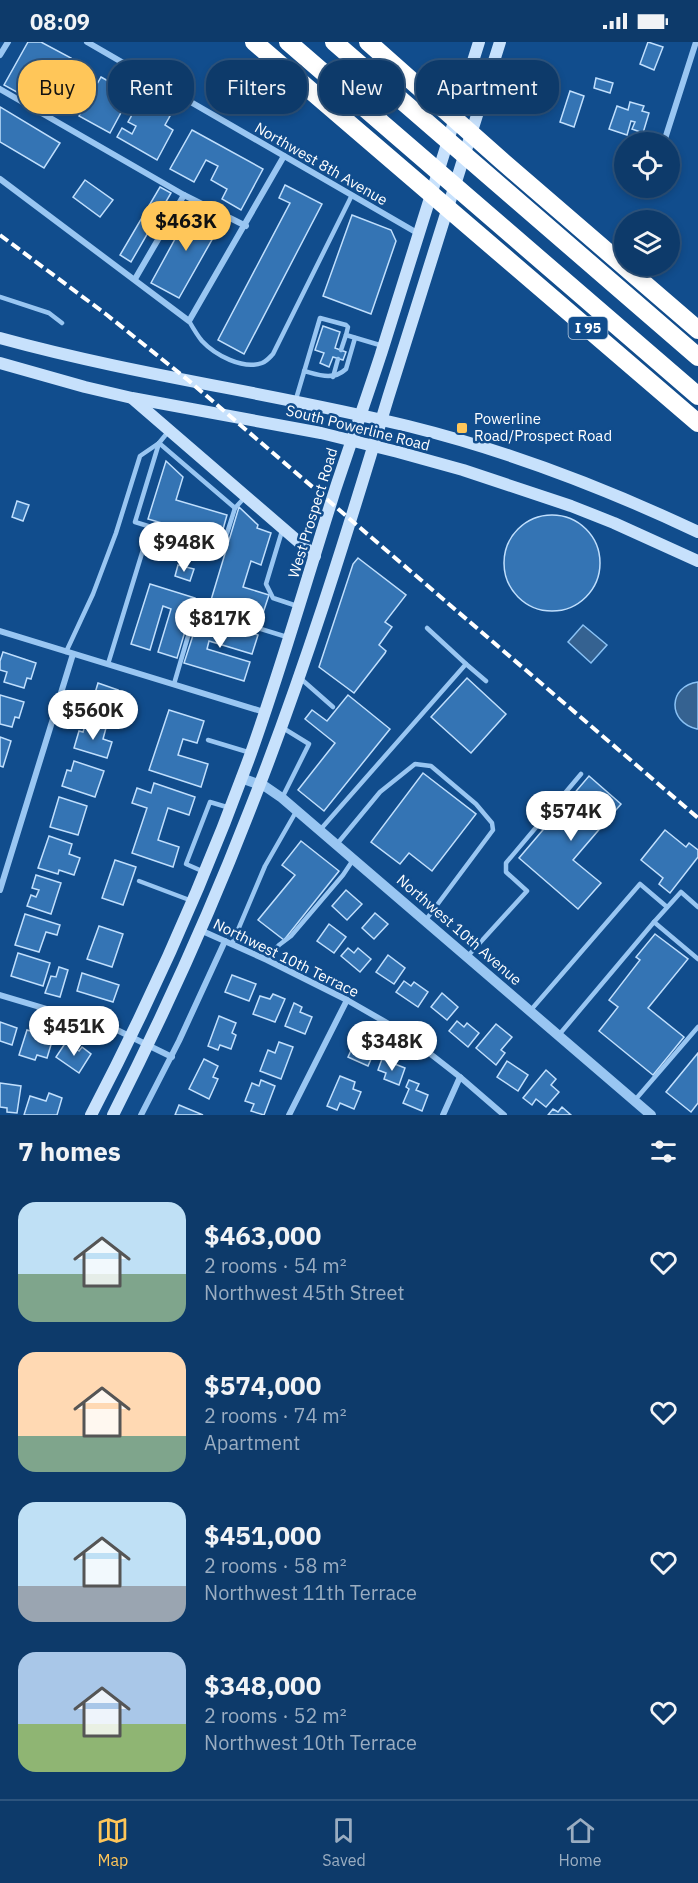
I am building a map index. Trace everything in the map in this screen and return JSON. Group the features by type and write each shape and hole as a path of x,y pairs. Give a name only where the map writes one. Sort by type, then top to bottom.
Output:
{"highway":[{"name":"I 95","path":"254,42 698,423"},
{"path":"288,42 698,396"},
{"path":"334,42 698,357"},
{"path":"368,42 416,84"},
{"path":"383,42 416,81"},
{"path":"450,114 698,330"}],"main road":[{"name":"West Prospect Road","path":"91,1115 131,1036 192,901 251,753 290,638 479,42"},
{"path":"113,1115 201,930 260,785 374,446 500,42"},
{"name":"South Powerline Road","path":"0,338 81,359 361,415 452,438 547,468 616,494 698,532"},
{"name":"South Powerline Road","path":"0,363 132,398 276,424 374,446 463,470 538,494 614,523 698,561"},
{"path":"132,398 315,556"}],"street":[{"path":"0,55 8,42"},
{"name":"Northwest 8th Avenue","path":"87,42 419,234"},
{"path":"667,132 696,42"},
{"path":"0,89 184,195 246,226"},
{"path":"0,179 189,321 246,226 284,156"},
{"path":"135,279 184,195"},
{"path":"0,631 265,713"},
{"path":"0,890 70,653"},
{"name":"Northwest 10th Avenue","path":"241,778 260,785 297,810 651,1115"},
{"name":"Northwest 10th Terrace","path":"201,930 347,1000 401,1031 504,1115"},
{"path":"141,1115 172,1057 225,941"},
{"path":"0,995 111,1028 172,1057"},
{"path":"289,1115 347,1000"},
{"path":"443,1115 460,1077"}],"lane":[{"path":"189,321 201,340 220,355 248,364 268,360 352,195"},
{"path":"0,297 49,313 62,323"},
{"path":"295,401 320,318 348,327 341,350"},
{"path":"345,335 383,346"},
{"path":"304,371 333,376 346,369 356,338"},
{"path":"333,376 338,359"},
{"path":"70,653 116,533 140,456 159,443 170,430"},
{"path":"159,443 235,508"},
{"path":"159,443 135,522 222,549 235,508 246,496"},
{"path":"283,528 266,584 273,598 299,607"},
{"path":"108,664 146,540"},
{"path":"174,684 196,609 290,638"},
{"path":"427,628 486,681"},
{"path":"320,830 466,664"},
{"path":"298,676 333,707"},
{"path":"280,726 309,744 282,798"},
{"path":"208,740 251,753"},
{"path":"336,845 380,792 415,764 430,766 476,804 492,823 493,830 425,921"},
{"path":"467,957 527,891 506,872 506,863 581,774"},
{"path":"204,872 186,864 210,802 230,808"},
{"path":"232,944 265,866 297,810"},
{"path":"267,960 279,945 291,936 343,875 353,859"},
{"path":"139,881 192,901"},
{"path":"530,1011 640,884 667,907"},
{"path":"558,1035 681,892 698,906"},
{"path":"654,922 698,959"},
{"path":"634,1101 698,1027"}],"water":[{"path":"583,625 607,645 591,663 568,642"},
{"path":"698,682 697,729 680,719 675,704 681,690"}],"building":[{"path":"28,42 41,42 71,58 70,60 18,60 18,93 4,85"},
{"path":"648,42 663,47 654,70 640,64"},
{"path":"101,77 108,81 108,114 120,114 110,133 79,116 80,114 96,114 96,86"},
{"path":"596,78 613,83 610,93 594,88"},
{"path":"570,91 584,96 574,127 560,122"},
{"path":"630,102 644,106 642,111 649,113 643,132 632,129 635,122 631,121 628,132 609,129 617,106 628,110"},
{"path":"0,107 60,143 44,168 0,142"},
{"path":"133,114 167,114 170,116 165,125 173,130 157,160 117,137 122,128 132,134 136,126 128,122"},
{"path":"192,130 263,169 241,210 222,199 227,189 211,180 218,166 206,160 194,182 170,169"},
{"path":"85,180 113,200 100,217 73,197"},
{"path":"285,185 322,204 244,354 218,340 290,203 279,198"},
{"path":"160,187 171,193 131,262 120,255"},
{"path":"193,206 222,222 179,298 151,283"},
{"path":"352,215 391,230 396,241 371,314 323,296"},
{"path":"323,326 340,332 335,348 346,352 343,360 333,357 329,367 320,363 324,353 315,350"},
{"path":"166,461 183,477 176,500 227,515 220,540 148,519"},
{"path":"17,501 29,505 23,521 12,517"},
{"path":"239,507 258,525 257,528 271,533 261,565 251,561 243,587 269,595 262,616 211,600"},
{"path":"552,515 570,519 586,529 596,545 600,563 596,581 586,597 570,607 552,611 534,607 518,597 508,581 504,563 508,545 518,529 534,519"},
{"path":"166,546 174,548 171,558 163,556"},
{"path":"358,558 406,595 385,622 392,627 379,645 386,651 385,653 354,693 319,667 353,564"},
{"path":"178,565 194,569 190,581 175,576"},
{"path":"150,584 195,598 177,658 158,652 171,609 163,606 150,650 131,644"},
{"path":"199,617 258,635 252,654 209,641 207,649 250,662 244,681 184,663"},
{"path":"3,652 36,663 31,679 27,678 24,688 4,682 7,672 0,670"},
{"path":"467,678 506,714 471,753 431,717"},
{"path":"98,683 118,690 114,699 125,703 120,719 86,708 91,692 95,693"},
{"path":"0,695 24,702 19,718 15,717 12,727 0,724"},
{"path":"348,695 390,729 324,811 298,790 335,743 305,719 312,710 327,721"},
{"path":"169,710 204,721 197,743 183,739 178,755 208,764 201,787 149,770"},
{"path":"86,722 106,728 103,739 112,742 107,758 74,748 79,731 83,732"},
{"path":"0,737 11,741 3,767 0,766"},
{"path":"74,761 104,771 95,797 62,786 67,770 71,771"},
{"path":"423,773 476,814 432,871 409,853 400,864 371,842"},
{"path":"589,776 621,804 573,860 601,883 578,909 519,858"},
{"path":"154,783 195,797 189,815 168,808 158,840 179,847 173,867 132,853 147,808 132,803 137,788 151,793"},
{"path":"59,797 87,806 78,835 50,827"},
{"path":"665,830 686,847 689,843 698,850 698,857 670,893 659,884 663,878 641,860"},
{"path":"49,836 72,844 69,854 80,858 74,875 59,870 58,874 38,868"},
{"path":"301,841 339,871 284,940 258,920 295,875 282,865"},
{"path":"115,860 136,867 123,905 102,898"},
{"path":"36,875 61,883 51,914 27,906 31,895 36,897 39,890 32,888"},
{"path":"346,890 362,904 347,920 332,906"},
{"path":"375,913 388,924 374,939 362,928"},
{"path":"25,914 60,925 57,935 46,932 39,952 15,945"},
{"path":"329,924 346,937 334,953 317,941"},
{"path":"99,926 123,934 112,967 87,959"},
{"path":"655,934 688,959 648,1008 684,1037 653,1075 599,1031 618,1007 609,1000 640,960 636,957"},
{"path":"348,948 354,953 358,948 371,959 360,972 341,956"},
{"path":"18,953 50,963 43,986 11,976"},
{"path":"388,955 405,968 394,984 376,972"},
{"path":"59,967 68,970 60,997 45,993 51,976 56,977"},
{"path":"82,973 119,985 113,1002 77,991"},
{"path":"232,975 256,984 249,1001 225,992"},
{"path":"404,981 411,986 414,982 428,992 418,1007 396,992"},
{"path":"442,993 458,1007 447,1020 431,1007"},
{"path":"273,994 285,999 275,1022 253,1014 260,996 270,999"},
{"path":"294,1003 302,1007 300,1012 312,1017 305,1034 285,1026"},
{"path":"219,1016 236,1023 232,1033 236,1035 231,1049 220,1045 218,1050 208,1046"},
{"path":"457,1021 464,1027 467,1023 479,1033 468,1047 449,1031"},
{"path":"0,1022 17,1028 12,1045 0,1041"},
{"path":"496,1024 512,1037 501,1050 505,1053 496,1065 476,1048"},
{"path":"27,1030 53,1038 47,1058 37,1055 35,1060 19,1055"},
{"path":"357,1037 364,1040 362,1046 374,1052 368,1066 348,1057"},
{"path":"66,1042 79,1051 82,1047 91,1054 79,1073 56,1057"},
{"path":"279,1042 293,1047 281,1079 260,1071 268,1050 275,1053"},
{"path":"698,1053 698,1103 691,1112 666,1092"},
{"path":"204,1059 218,1066 213,1077 218,1079 209,1099 189,1089"},
{"path":"382,1059 405,1068 399,1085 384,1079 386,1073 378,1070"},
{"path":"507,1061 528,1075 518,1091 497,1077"},
{"path":"546,1070 556,1079 551,1085 559,1092 546,1107 536,1099 532,1105 523,1098"},
{"path":"340,1076 355,1082 353,1089 361,1092 354,1109 340,1103 337,1110 327,1106"},
{"path":"261,1080 275,1086 264,1115 251,1111 254,1104 245,1101 252,1083 259,1086"},
{"path":"409,1080 419,1084 416,1090 428,1095 422,1111 403,1103 409,1089 406,1087"},
{"path":"0,1083 21,1086 17,1113 7,1112 7,1108 0,1107"},
{"path":"49,1093 62,1098 57,1115 24,1115 30,1096 46,1101"},
{"path":"179,1105 203,1115 175,1115"},
{"path":"562,1107 571,1115 548,1115 553,1109 558,1112"}],"railway":[{"path":"0,235 107,315 188,380 698,818"}],"place":[{"name":"Powerline Road/Prospect Road","path":"462,428"}]}
